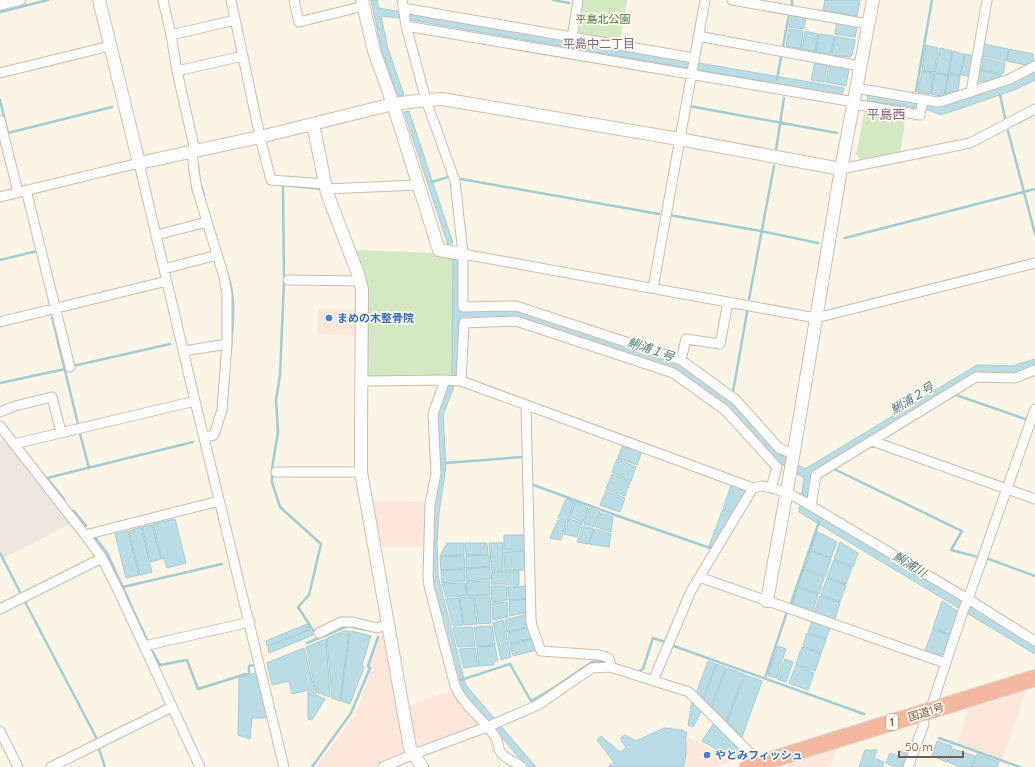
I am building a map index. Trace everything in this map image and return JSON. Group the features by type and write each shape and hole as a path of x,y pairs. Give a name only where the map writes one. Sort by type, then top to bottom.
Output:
{"highway":[{"name":"国道1号","path":"761,764 1035,678"}],"street":[{"path":"0,5 21,0"},
{"path":"99,0 284,767"},
{"path":"163,0 194,151 194,171 197,189 224,277 227,294 227,344 222,410 214,436 204,437"},
{"path":"231,0 260,137 271,180 326,187 418,185"},
{"path":"294,0 299,22 363,3 374,51 393,104 439,250 816,318 1035,263"},
{"path":"572,38 578,0"},
{"path":"653,288 705,0"},
{"path":"732,0 868,24"},
{"path":"785,10 787,0"},
{"path":"767,601 791,495 789,473 841,169 872,0"},
{"path":"971,92 987,0"},
{"path":"793,455 779,448 736,400 681,360 516,306 463,307 463,254 455,181 426,100 403,6 572,38 853,103 920,115 923,100"},
{"path":"171,35 235,20"},
{"path":"406,23 692,66"},
{"path":"698,36 860,66"},
{"path":"0,73 110,46"},
{"path":"177,71 243,56"},
{"path":"856,88 937,102 1010,79 1035,66"},
{"path":"0,196 139,163 260,137 393,104 426,100 442,99 679,139 841,169 970,143 1035,110"},
{"path":"0,120 56,308 70,368"},
{"path":"313,124 326,187 358,274 362,289 362,472 410,748 422,767"},
{"path":"156,235 207,222"},
{"path":"164,269 217,255"},
{"path":"288,280 360,281"},
{"path":"0,322 168,281"},
{"path":"681,360 686,339 720,344 728,302"},
{"path":"461,381 464,323 516,320 673,373 725,410 777,467 771,488"},
{"path":"184,351 227,344"},
{"path":"810,505 816,475 976,377 1015,378 1035,370"},
{"path":"445,380 433,414 436,473 430,504 429,586 458,693 464,703 498,740 498,747 501,753 522,767"},
{"path":"362,381 461,381 753,488 762,486 791,495 810,505 966,604 1035,641"},
{"path":"0,412 15,406 52,397 61,432"},
{"path":"14,444 195,401"},
{"path":"526,405 531,620 534,633 541,650 608,657 611,661 610,667"},
{"path":"908,767 924,724 925,712 945,663 1035,409"},
{"path":"0,426 85,534 102,558 200,767"},
{"path":"872,441 1035,499"},
{"path":"276,472 362,472"},
{"path":"653,681 691,591 753,488"},
{"path":"85,534 220,501"},
{"path":"0,609 102,558"},
{"path":"699,577 945,663"},
{"path":"144,646 250,622"},
{"path":"319,632 341,622 353,622 378,628 388,624"},
{"path":"383,767 487,727 538,705 592,668 610,667 689,692 761,764"},
{"path":"51,767 172,707"},
{"path":"0,731 18,767"}],"shaded area":[{"path":"318,309 358,309 358,336 318,334"},
{"path":"4,439 72,523 4,558 0,550 0,441"},
{"path":"371,501 426,502 425,547 379,547"},
{"path":"387,633 406,748 404,754 375,767 316,767 359,708 371,668 370,665 380,636"},
{"path":"453,690 483,725 418,747 413,742 407,706"},
{"path":"1026,690 1002,760 957,744 969,708"},
{"path":"688,737 733,761 715,767 683,767 686,758"},
{"path":"837,749 830,767 782,767"}],"green space":[{"name":"平島北公園","path":"581,0 627,0 620,41 580,34 576,29"},
{"path":"865,109 906,116 900,153 861,160 856,154"},
{"path":"356,250 436,253 453,256 452,377 369,377 367,375 363,277"}],"water":[{"path":"371,0 377,0 379,8 844,88 842,95 381,16 388,49 404,95 398,96 382,52"},
{"path":"825,0 860,0 857,16 823,10"},
{"path":"792,15 806,17 804,29 789,27"},
{"path":"837,22 855,25 857,27 855,37 835,34"},
{"path":"789,29 803,31 801,49 786,46"},
{"path":"805,31 818,34 815,52 802,49"},
{"path":"819,34 834,36 831,54 816,52"},
{"path":"835,36 855,40 852,55 850,57 832,55"},
{"path":"984,44 1008,49 1006,61 982,56"},
{"path":"926,45 938,48 934,72 922,70"},
{"path":"940,48 952,51 948,75 935,72"},
{"path":"1009,49 1033,54 1033,61 1026,65 1007,61"},
{"path":"953,51 964,54 960,75 949,72"},
{"path":"965,54 975,56 971,77 961,75"},
{"path":"982,58 1005,63 1003,74 979,69"},
{"path":"815,62 827,64 824,82 811,80"},
{"path":"829,64 849,69 846,86 826,82"},
{"path":"979,70 1001,75 1001,77 984,82 977,81"},
{"path":"1035,70 1035,80 1033,81 1014,90 941,115 926,109 867,101 868,94 938,105"},
{"path":"922,71 934,73 930,94 918,92"},
{"path":"935,73 948,76 944,95 941,96 931,94"},
{"path":"949,73 960,76 958,91 945,94"},
{"path":"409,111 453,243 448,245 404,112"},
{"path":"453,259 457,259 460,267 459,311 517,309 680,364 729,401 781,455 805,469 977,365 1012,366 1035,359 1035,366 1013,373 979,372 973,374 812,473 807,508 1035,644 1035,654 799,512 804,478 780,463 677,371 516,317 459,320 458,376 443,415 446,466 439,513 437,542 438,576 465,683 536,767 527,767 458,686 431,576 436,415 452,377"},
{"path":"623,444 642,451 637,465 618,458"},
{"path":"617,459 636,467 631,481 612,472"},
{"path":"612,474 630,482 625,496 606,489"},
{"path":"732,483 748,489 735,514 723,508"},
{"path":"606,491 625,498 620,512 600,505"},
{"path":"566,499 574,502 567,522 558,518"},
{"path":"575,502 588,508 583,522 570,517"},
{"path":"589,508 600,512 594,527 584,524"},
{"path":"723,509 734,515 714,548 709,546"},
{"path":"601,513 613,517 611,532 596,527"},
{"path":"175,519 186,563 167,568 164,559 162,559 153,524"},
{"path":"569,519 582,523 577,537 564,534"},
{"path":"558,520 566,523 561,540 550,538"},
{"path":"152,525 161,559 151,562 142,527"},
{"path":"583,526 594,529 588,544 577,542"},
{"path":"141,527 152,572 140,575 129,531"},
{"path":"595,529 611,534 609,547 589,544"},
{"path":"128,531 139,575 126,578 115,534"},
{"path":"817,532 837,542 831,558 811,550"},
{"path":"504,535 527,535 527,550 504,550"},
{"path":"840,542 858,553 853,567 834,559"},
{"path":"447,543 464,543 464,555 440,556"},
{"path":"465,543 487,543 488,554 466,555"},
{"path":"489,543 503,543 503,571 492,571"},
{"path":"527,551 528,570 505,571 504,552"},
{"path":"811,551 831,559 825,577 805,568"},
{"path":"489,555 490,566 466,568 466,556"},
{"path":"464,556 465,568 441,570 440,557"},
{"path":"834,560 852,568 846,584 827,577"},
{"path":"490,567 490,579 467,581 466,569"},
{"path":"465,569 465,581 442,583 441,571"},
{"path":"804,569 824,578 819,594 798,586"},
{"path":"492,572 519,572 519,585 491,584"},
{"path":"827,578 846,585 840,602 821,595"},
{"path":"489,581 490,595 467,596 466,582"},
{"path":"465,583 466,596 446,597 442,584"},
{"path":"491,586 507,587 507,600 492,602"},
{"path":"527,586 527,598 509,600 508,587"},
{"path":"798,587 818,595 812,613 792,605"},
{"path":"820,596 840,603 834,621 814,613"},
{"path":"473,597 477,624 464,625 460,598"},
{"path":"474,597 490,597 491,623 479,624"},
{"path":"459,598 463,625 453,626 446,599"},
{"path":"528,599 528,612 510,616 509,601"},
{"path":"942,601 960,613 952,635 933,628"},
{"path":"507,602 508,617 493,620 492,603"},
{"path":"528,614 529,626 507,632 505,620"},
{"path":"503,620 511,657 501,660 493,623"},
{"path":"812,621 830,628 826,639 808,632"},
{"path":"307,624 310,629 267,646 266,641"},
{"path":"492,626 495,645 477,646 474,627"},
{"path":"472,627 475,646 458,647 453,628"},
{"path":"529,627 533,638 510,644 508,633"},
{"path":"933,629 952,636 944,657 940,659 924,653"},
{"path":"310,630 313,635 269,653 268,647"},
{"path":"344,631 349,631 340,701 332,698 327,638"},
{"path":"350,631 371,636 362,665 364,667 350,704 341,701"},
{"path":"807,633 826,640 821,653 803,646"},
{"path":"326,639 330,697 316,692 306,647"},
{"path":"533,639 537,650 513,656 510,645"},
{"path":"495,646 498,661 495,661 493,665 479,666 477,647"},
{"path":"778,646 786,649 776,678 768,675"},
{"path":"802,647 821,654 815,671 796,664"},
{"path":"304,648 314,689 292,694 289,681 272,685 267,663"},
{"path":"475,648 478,666 464,668 459,649"},
{"path":"785,659 793,662 786,682 777,679"},
{"path":"708,661 716,664 702,700 696,694"},
{"path":"717,664 726,668 710,707 703,701"},
{"path":"796,665 814,673 808,690 789,683"},
{"path":"727,668 744,674 726,722 711,708"},
{"path":"256,673 267,718 252,718 250,739 238,735 239,678"},
{"path":"745,675 762,681 742,737 727,722"},
{"path":"314,691 316,695 325,699 312,720 308,719 308,692"},
{"path":"692,701 702,710 693,727 688,725"},
{"path":"714,723 740,750 736,756 733,754 730,757 702,741"},
{"path":"664,728 682,730 687,733 686,755 683,767 608,767 614,762 597,740 601,736 620,752 626,748 621,740 624,735 636,741"},
{"path":"937,741 952,746 947,762 932,756"},
{"path":"953,749 975,756 971,767 961,767 948,762"},
{"path":"865,750 877,750 874,758 884,762 882,767 859,767"},
{"path":"900,751 909,754 905,767 896,767 886,763 890,753 898,756"},
{"path":"977,754 999,762 997,767 972,767"}],"waterway":[{"path":"0,12 48,0"},
{"path":"553,0 569,3"},
{"path":"792,0 792,5"},
{"path":"916,91 932,0"},
{"path":"783,46 789,15"},
{"path":"777,80 781,57"},
{"path":"1000,95 1005,118"},
{"path":"776,150 784,98"},
{"path":"0,100 8,133"},
{"path":"689,106 837,133"},
{"path":"8,133 112,107"},
{"path":"1008,131 1035,234"},
{"path":"198,165 199,176"},
{"path":"749,299 774,166"},
{"path":"432,182 448,177"},
{"path":"461,179 659,214"},
{"path":"201,185 204,195"},
{"path":"318,638 298,607 309,595 321,544 280,507 272,482 272,469 278,432 276,400 280,375 284,281 283,185 322,189"},
{"path":"845,238 1035,189"},
{"path":"669,215 761,231 818,243"},
{"path":"0,260 37,251"},
{"path":"228,275 231,284 233,302 231,347"},
{"path":"733,392 747,312"},
{"path":"52,317 78,424"},
{"path":"73,366 170,344"},
{"path":"0,383 65,369"},
{"path":"956,395 1028,420"},
{"path":"80,434 89,468"},
{"path":"64,499 47,478 193,442"},
{"path":"446,463 522,457"},
{"path":"834,469 962,531 951,550 978,557"},
{"path":"531,484 713,549"},
{"path":"74,511 86,526"},
{"path":"790,606 819,522"},
{"path":"94,536 107,553 147,640"},
{"path":"0,553 20,592"},
{"path":"986,558 1035,576"},
{"path":"123,587 222,564"},
{"path":"24,600 97,739"},
{"path":"765,678 787,612"},
{"path":"307,643 348,626 366,630"},
{"path":"312,767 351,713 370,668 368,666 378,637"},
{"path":"637,672 643,669 653,638 665,642"},
{"path":"671,645 864,714"},
{"path":"151,649 160,665 187,660 198,689 249,673 249,666 254,665"},
{"path":"461,680 510,664 531,701 592,662 603,661"},
{"path":"939,738 1020,767"},
{"path":"99,749 105,767"}],"place":[{"name":"まめの木整骨院","path":"329,318"},
{"name":"やとみフィッシュ","path":"707,755"}],"district":[{"name":"平島中二丁目","path":"599,43"},
{"name":"平島西","path":"886,114"}],"water label":[{"name":"鯏浦１号","path":"651,349"},
{"name":"鯏浦２号","path":"912,398"},
{"name":"鯏浦川","path":"910,564"}]}
